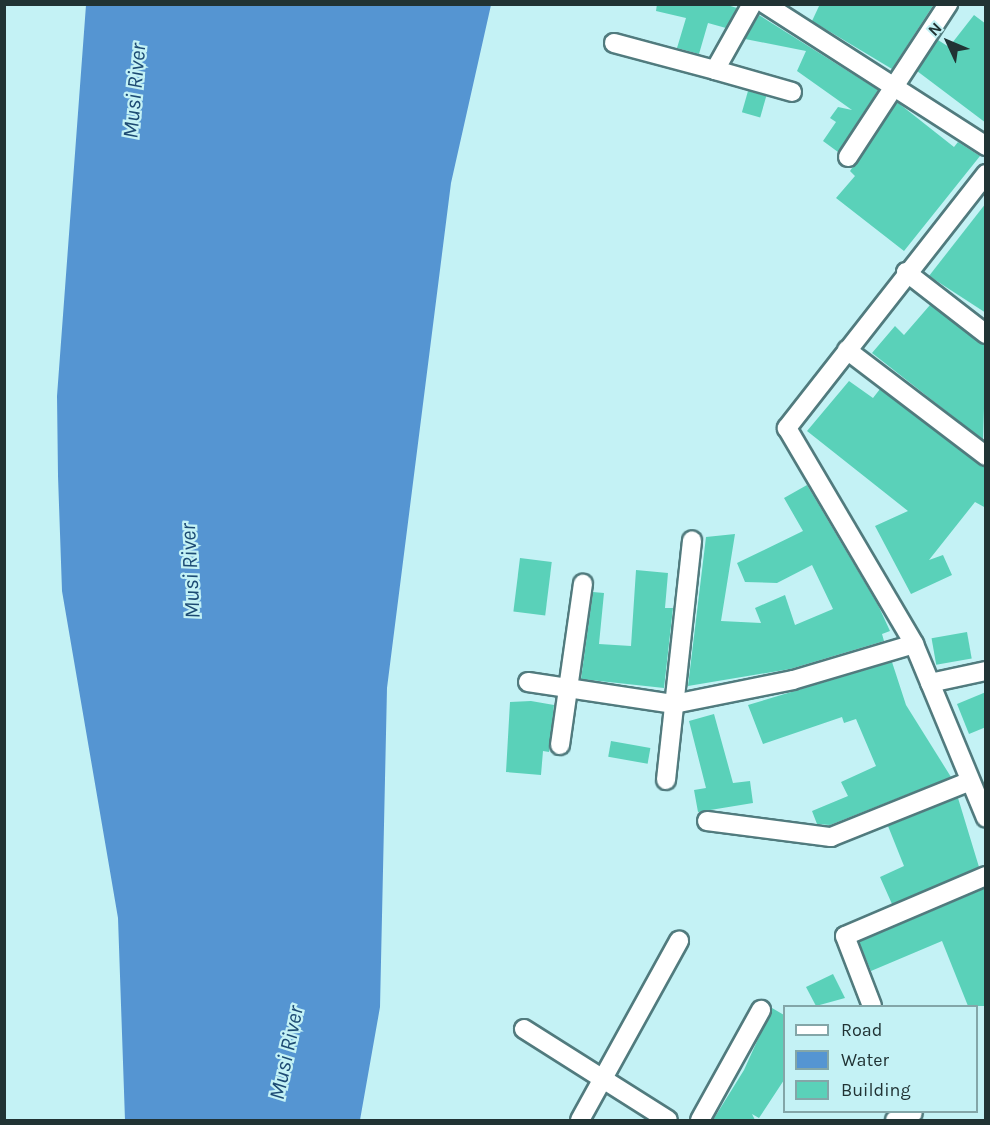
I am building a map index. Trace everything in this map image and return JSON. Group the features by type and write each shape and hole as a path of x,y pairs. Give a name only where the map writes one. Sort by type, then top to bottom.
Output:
{"street":[{"path":"716,70 752,4"},
{"path":"765,4 895,85 986,146"},
{"path":"848,157 948,4"},
{"path":"614,43 792,92"},
{"path":"986,174 906,272 787,428 914,644 986,818"},
{"path":"906,272 986,333"},
{"path":"847,350 986,456"},
{"path":"666,780 692,540"},
{"path":"560,746 583,584"},
{"path":"528,682 674,704 793,680 914,644"},
{"path":"930,683 986,671"},
{"path":"707,821 831,837 970,781"},
{"path":"872,1005 845,936 986,876"},
{"path":"580,1120 679,941"},
{"path":"700,1120 761,1010"},
{"path":"524,1029 605,1077 668,1120"},
{"path":"895,1120 913,1115"}],"water":[{"name":"Musi River","path":"86,5 491,5 451,183 387,688 380,1007 360,1120 125,1120 118,918 62,591 57,396"}],"building":[{"path":"657,4 724,4 737,8 726,28 708,23 699,54 677,48 686,18 656,11"},
{"path":"820,4 934,4 892,69 812,21"},
{"path":"759,15 878,90 838,152 823,141 836,122 830,118 838,107 852,110 797,71 806,51 745,39"},
{"path":"974,15 986,24 986,123 917,71 938,40 949,47"},
{"path":"748,91 766,96 760,117 742,112"},
{"path":"897,102 954,147 958,142 980,156 904,251 836,198 855,176 850,171"},
{"path":"986,203 986,313 929,276"},
{"path":"930,305 986,345 983,440 872,353 895,326 904,335"},
{"path":"849,381 873,398 880,389 986,468 986,508 975,502 929,560 943,555 952,575 911,594 875,526 908,511 807,431"},
{"path":"807,485 878,605 890,631 882,634 884,641 790,669 688,686 706,537 735,534 721,621 761,623 755,608 785,595 795,625 833,609 812,565 777,583 745,582 737,563 803,531 784,498"},
{"path":"520,558 552,562 545,615 513,612"},
{"path":"636,570 668,573 665,608 673,608 664,688 581,679 593,592 604,593 599,644 631,646"},
{"path":"967,632 972,659 936,665 932,638"},
{"path":"892,662 906,705 951,777 830,825 817,824 812,811 848,796 841,782 876,766 856,719 844,723 842,717 763,744 748,705"},
{"path":"986,692 986,727 969,734 957,704"},
{"path":"531,701 554,705 549,752 543,751 541,775 506,772 510,702"},
{"path":"714,714 733,783 750,781 753,803 698,812 694,790 706,788 689,721"},
{"path":"611,741 650,748 648,764 608,757"},
{"path":"958,798 979,867 892,904 880,877 904,866 888,826"},
{"path":"986,888 986,1006 968,1005 942,941 871,971 859,942"},
{"path":"833,974 845,998 815,1005 806,987"},
{"path":"772,1008 783,1014 783,1082 759,1118 752,1114 755,1120 713,1120 744,1070"}]}
